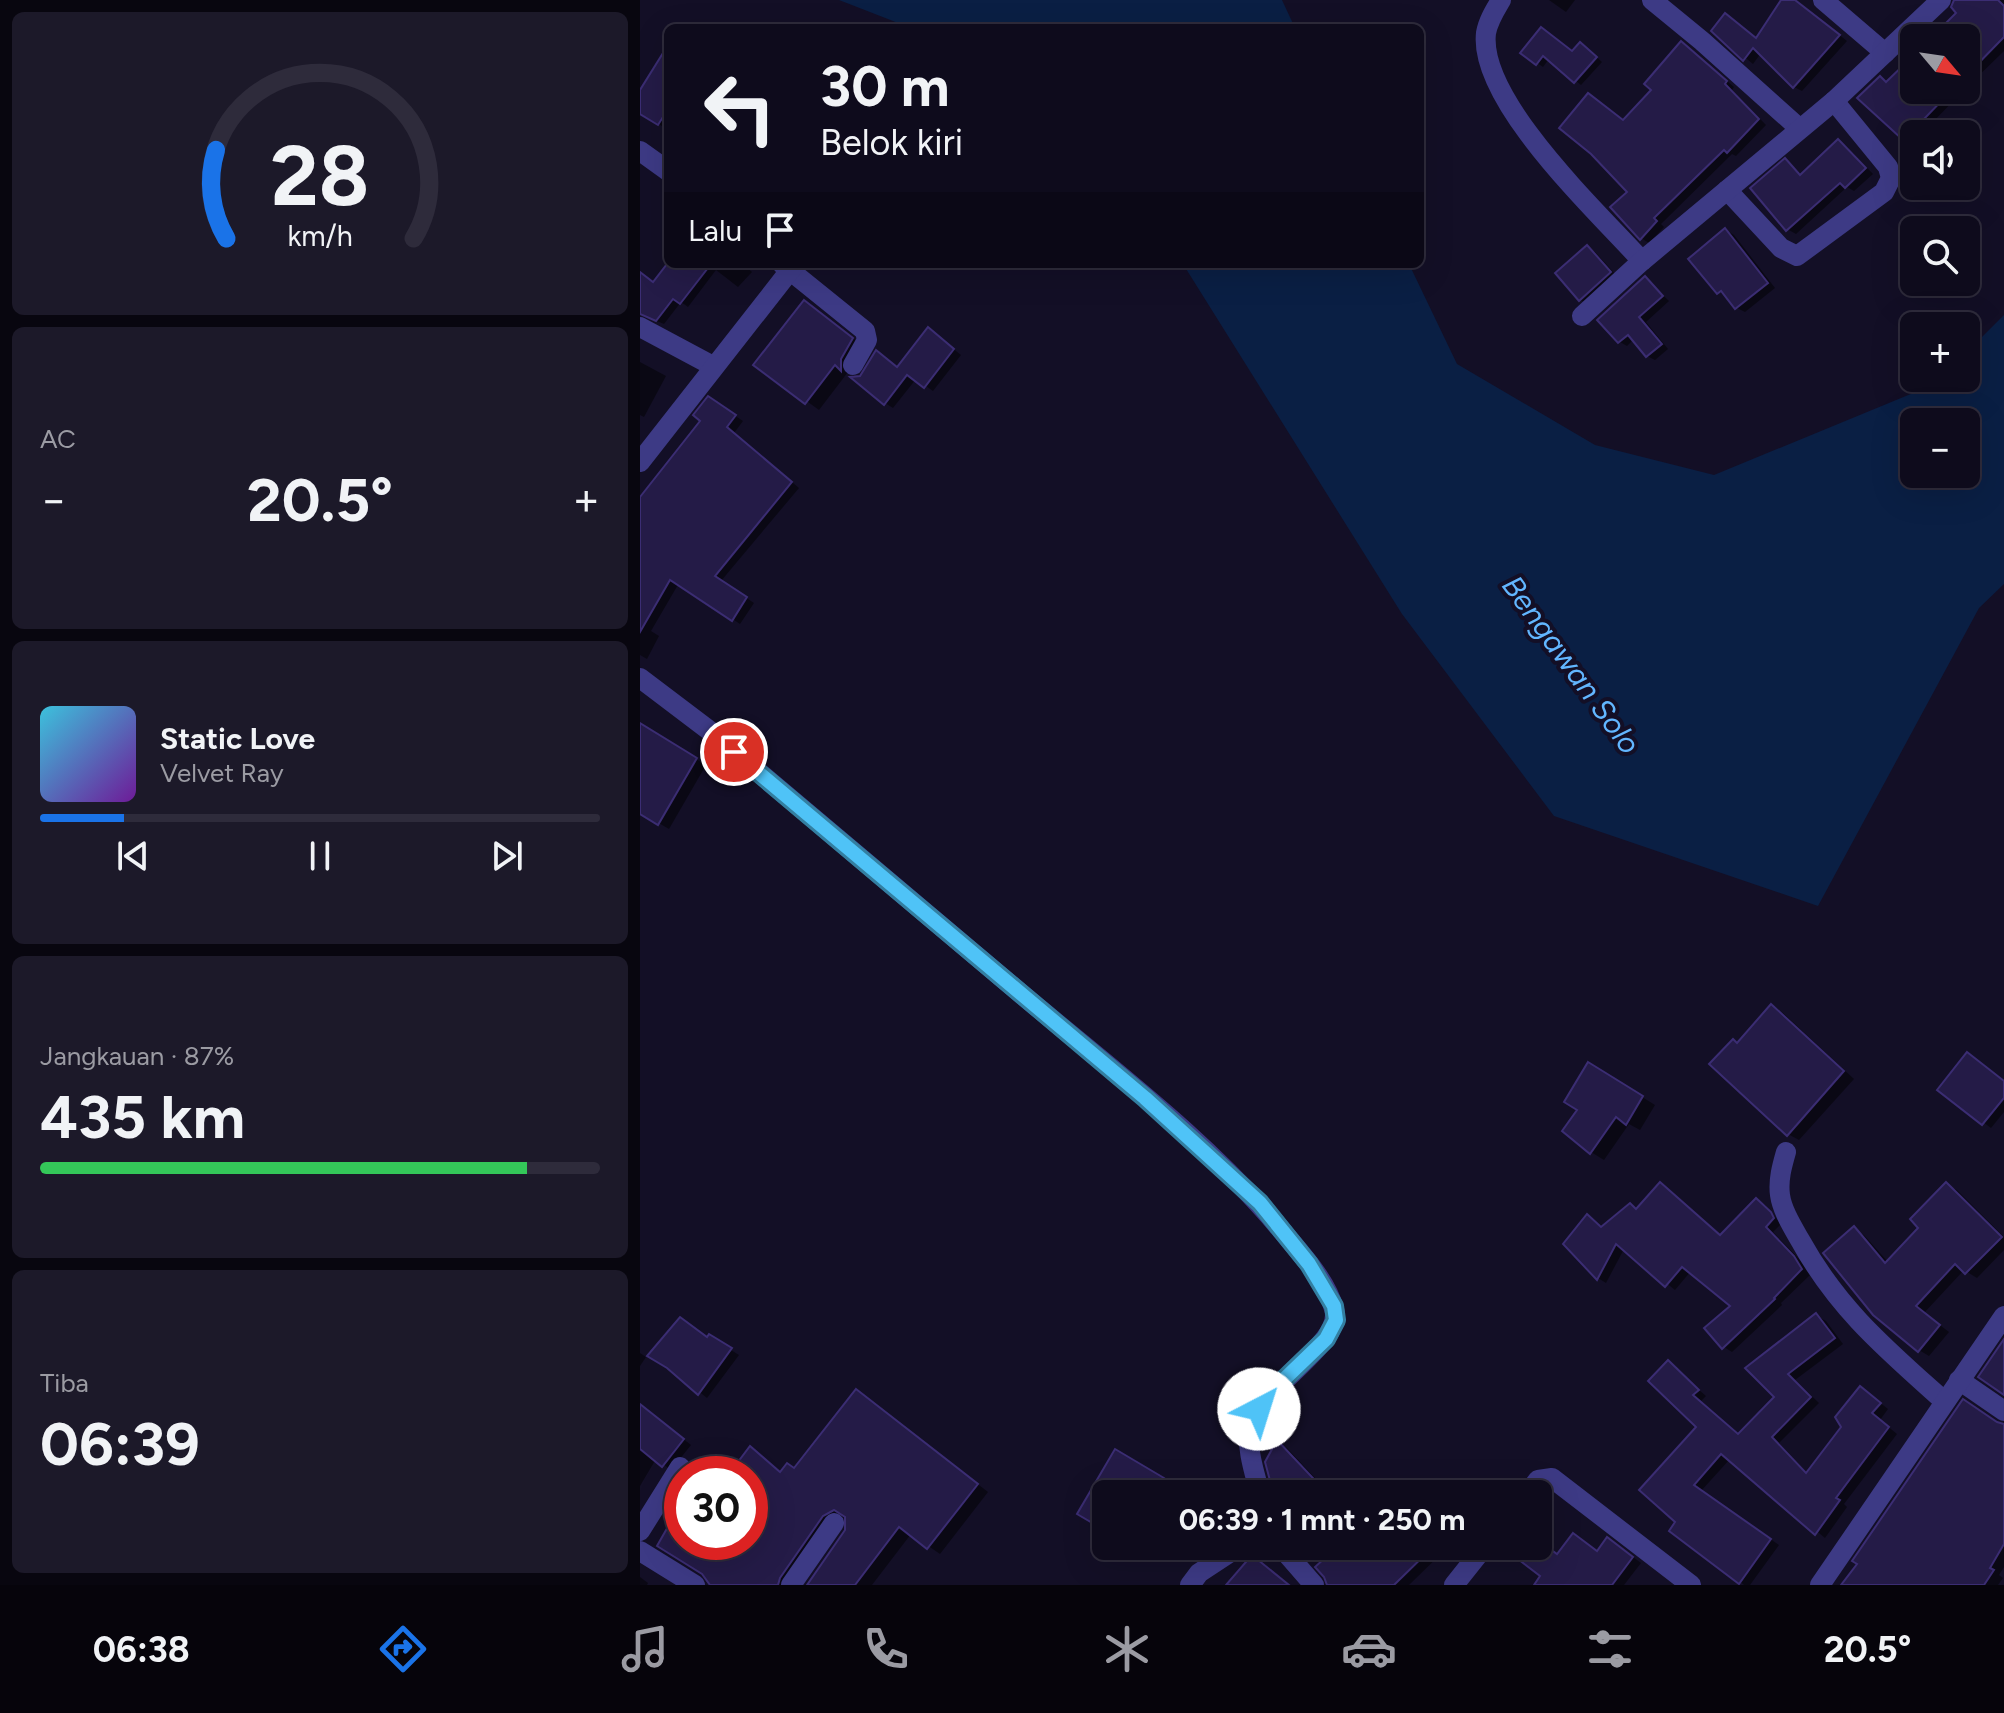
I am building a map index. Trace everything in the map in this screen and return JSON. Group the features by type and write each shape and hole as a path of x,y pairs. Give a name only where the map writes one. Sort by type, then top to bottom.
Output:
{"street":[{"path":"1501,0 1486,30 1486,44 1504,96 1515,117 1642,261"},
{"path":"1652,0 1799,128"},
{"path":"1823,0 1885,53"},
{"path":"1582,316 1642,261 1834,101 1941,0"},
{"path":"1727,190 1781,248 1797,256 1884,192 1891,178 1888,167 1834,101"},
{"path":"640,151 664,168"},
{"path":"640,462 787,268"},
{"path":"791,268 865,331 867,340 853,365"},
{"path":"640,327 713,366"},
{"path":"640,678 722,741 1145,1098 1260,1203 1309,1264 1334,1306 1336,1320 1326,1339 1273,1390 1254,1419 1250,1429 1250,1448 1257,1480"},
{"path":"1786,1152 1780,1176 1780,1196 1808,1254 1838,1299 1865,1330 1944,1401"},
{"path":"1820,1585 2004,1316"},
{"path":"1959,1380 2004,1411"},
{"path":"1538,1480 1552,1478 1691,1585"},
{"path":"640,1531 664,1493"},
{"path":"791,1585 834,1523"},
{"path":"640,1551 695,1585"},
{"path":"1190,1585 1199,1573 1219,1560"},
{"path":"1292,1560 1314,1585"},
{"path":"1454,1585 1474,1560"}],"water":[{"path":"839,0 1282,0 1293,24 901,24"},
{"name":"Bengawan Solo","path":"1186,268 1411,268 1457,364 1595,445 1714,475 1916,392 1980,392 1980,339 2004,315 2004,584 1979,608 1818,906 1554,816 1402,614"}],"building":[{"path":"1781,0 1795,0 1840,35 1793,88 1753,48 1743,61 1711,31 1725,13 1756,38"},
{"path":"1954,0 1998,0 2004,6 2004,37 1980,62 1980,24 1945,24 1956,13 1951,7"},
{"path":"1541,27 1572,51 1580,42 1597,57 1574,83 1543,56 1536,65 1520,53"},
{"path":"1681,41 1727,81 1725,84 1759,119 1727,153 1724,150 1654,218 1657,221 1640,240 1610,207 1627,192 1591,154 1559,128 1588,93 1623,120 1651,90 1644,84"},
{"path":"664,51 664,115 658,125 640,114 640,90"},
{"path":"1900,68 1900,104 1938,104 1923,120 1900,120 1900,137 1857,98 1880,76 1886,82"},
{"path":"1838,139 1866,168 1845,188 1840,183 1786,231 1750,188 1785,158 1800,175"},
{"path":"1725,228 1768,283 1735,309 1721,291 1717,294 1688,259"},
{"path":"1587,245 1611,272 1579,301 1555,273"},
{"path":"664,268 708,268 680,304 673,299 656,321 640,314 640,272 653,282"},
{"path":"1645,276 1663,296 1639,317 1662,344 1646,357 1628,335 1618,343 1597,320"},
{"path":"804,300 853,338 841,359 841,371 835,365 805,404 753,365"},
{"path":"928,327 954,349 924,388 907,375 884,405 850,377 860,376 876,350 897,367"},
{"path":"708,396 736,415 727,427 792,482 715,576 747,597 732,621 670,580 640,632 640,497 700,421 693,415"},
{"path":"640,723 697,758 658,825 640,814"},
{"path":"1771,1004 1844,1071 1787,1136 1709,1064 1733,1039 1737,1043"},
{"path":"1967,1052 2004,1081 2004,1098 1982,1125 1937,1090"},
{"path":"1588,1062 1643,1096 1626,1125 1616,1117 1590,1154 1562,1131 1577,1110 1564,1102"},
{"path":"1660,1182 1720,1235 1756,1198 1774,1218 1766,1227 1802,1269 1722,1349 1704,1328 1730,1306 1682,1267 1665,1287 1616,1244 1597,1280 1563,1244 1587,1214 1601,1227 1630,1203 1636,1209"},
{"path":"1946,1182 2002,1237 1965,1274 1955,1264 1916,1306 1940,1325 1918,1352 1873,1315 1823,1253 1854,1226 1885,1263 1918,1228 1910,1219"},
{"path":"1816,1313 1835,1338 1788,1374 1811,1397 1772,1437 1806,1473 1841,1427 1835,1417 1860,1386 1881,1403 1872,1413 1889,1427 1836,1498 1840,1500 1815,1535 1721,1454 1694,1485 1771,1539 1739,1584 1669,1531 1675,1522 1639,1490 1696,1427 1648,1381 1668,1360 1699,1390 1693,1395 1738,1434 1774,1397 1745,1368"},
{"path":"680,1317 707,1337 709,1334 732,1348 698,1395 667,1368 647,1356"},
{"path":"2004,1339 2004,1395 1978,1377"},
{"path":"856,1389 978,1484 927,1549 899,1527 855,1585 807,1585 845,1530 845,1517 834,1510 823,1516 778,1585 710,1585 702,1574 680,1560 768,1560 768,1462 780,1472 787,1463 794,1468"},
{"path":"1963,1399 2004,1424 2004,1544 1990,1568 1994,1570 1984,1585 1841,1585 1857,1564 1852,1561"},
{"path":"640,1404 684,1439 671,1456 664,1456 662,1467 640,1449"},
{"path":"1277,1440 1315,1480 1270,1480 1265,1462"},
{"path":"750,1446 762,1456 742,1456"},
{"path":"1115,1449 1164,1478 1163,1480 1097,1480"},
{"path":"1092,1488 1092,1523 1077,1514"},
{"path":"1573,1533 1597,1551 1607,1537 1633,1557 1612,1585 1534,1585 1540,1576 1519,1560 1552,1560 1552,1550 1557,1554"},
{"path":"664,1534 664,1550 657,1546"},
{"path":"1248,1560 1258,1560 1289,1585 1226,1585"},
{"path":"1323,1560 1420,1560 1394,1585 1327,1585 1315,1567"}],"route":[{"path":"734,752 1145,1098 1260,1203 1309,1264 1334,1306 1336,1320 1326,1339 1273,1390 1259,1409"}]}
